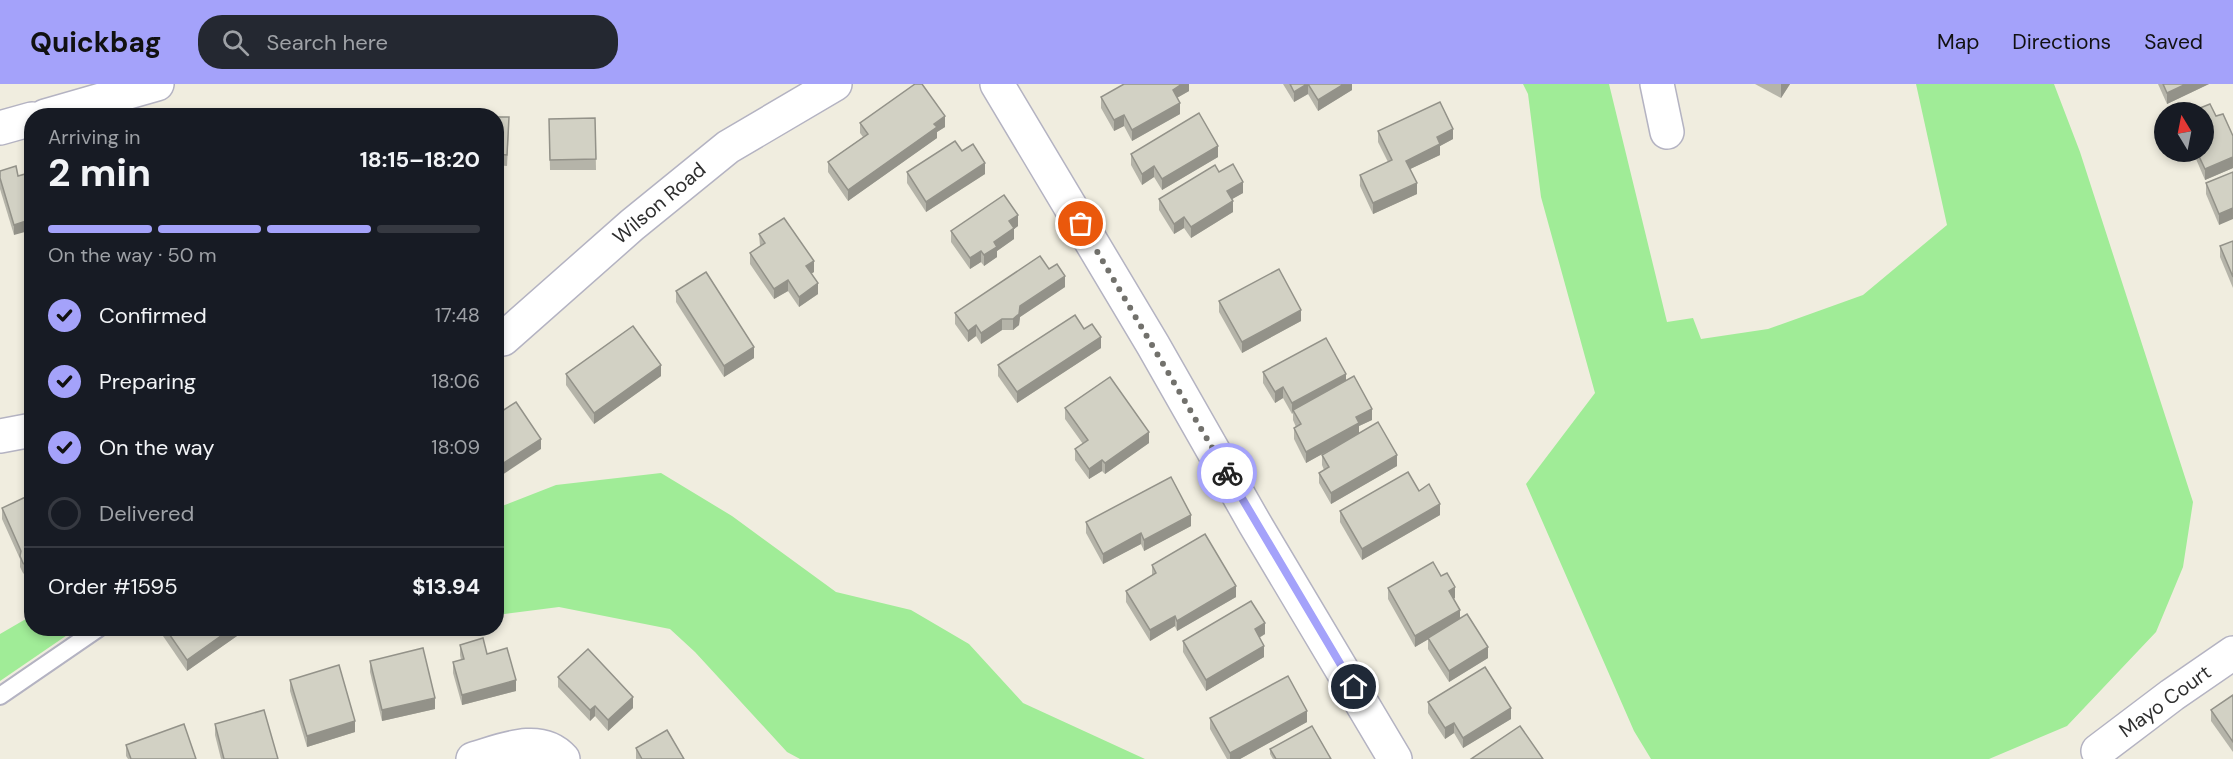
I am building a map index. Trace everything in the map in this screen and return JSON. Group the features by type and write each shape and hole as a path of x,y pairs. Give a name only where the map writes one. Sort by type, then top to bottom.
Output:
{"street":[{"path":"73,108 158,84"},
{"name":"Wilson Road","path":"504,337 632,225 728,147 835,84"},
{"path":"997,84 1154,345 1255,524 1395,759"},
{"path":"1657,84 1667,132"},
{"path":"0,128 24,121"},
{"path":"0,436 24,432"},
{"name":"Mayo Court","path":"2098,751 2172,695 2233,653"},
{"path":"473,759 519,746 531,745 559,754 563,759"}],"lane":[{"path":"0,696 87,636"}],"green space":[{"path":"1523,84 1609,84 1667,322 1693,318 1701,339 1768,329 1863,295 1947,225 1916,84 2054,84 2080,152 2193,502 2183,567 2156,632 2067,726 1989,759 1651,759 1634,731 1526,484 1595,393 1541,197 1528,94"},
{"path":"661,473 732,516 836,592 911,610 969,644 1023,703 1145,759 800,759 787,752 695,652 670,629 559,607 504,614 504,505 556,485"},
{"path":"24,620 24,636 66,636 0,681 0,634"}],"building":[{"path":"915,84 922,84 945,116 934,124 937,127 848,190 828,162 868,134 860,123"},
{"path":"1124,84 1182,84 1173,90 1180,103 1132,130 1124,115 1114,120 1101,97"},
{"path":"1290,84 1307,84 1294,92"},
{"path":"1308,84 1344,84 1318,100"},
{"path":"2163,84 2186,84 2167,93"},
{"path":"1440,102 1453,129 1437,137 1440,144 1406,161 1417,183 1373,203 1360,175 1392,160 1378,131"},
{"path":"2214,112 2216,116 2223,114 2233,136 2233,157 2205,169 2202,162 2214,162"},
{"path":"1199,113 1218,146 1162,179 1154,166 1142,174 1131,154"},
{"path":"504,117 509,117 507,155 504,155"},
{"path":"595,118 596,159 550,160 549,119"},
{"path":"955,141 962,151 973,144 985,163 926,202 907,172"},
{"path":"1233,164 1243,182 1227,191 1233,201 1191,227 1184,217 1174,224 1159,199 1215,165 1219,172"},
{"path":"16,166 18,176 24,174 24,222 14,225 0,171"},
{"path":"2233,172 2233,208 2219,214 2206,183"},
{"path":"1004,195 1018,215 1009,221 1014,228 994,242 997,247 984,255 981,251 970,258 951,231"},
{"path":"784,218 814,261 806,266 818,283 799,297 788,280 774,289 750,253 765,243 759,234"},
{"path":"2233,241 2233,277 2220,246"},
{"path":"1040,256 1049,269 1057,264 1065,276 1020,306 1019,314 1013,319 1002,319 981,333 976,325 968,331 955,313"},
{"path":"1279,269 1301,310 1242,342 1219,301"},
{"path":"706,272 754,347 724,366 676,291"},
{"path":"1075,315 1084,329 1092,324 1101,337 1017,392 998,365"},
{"path":"633,326 661,365 594,413 566,374"},
{"path":"1326,338 1346,374 1292,403 1283,387 1275,392 1263,372"},
{"path":"1354,376 1372,409 1356,417 1359,423 1306,452 1294,428 1301,424 1293,410"},
{"path":"1110,377 1149,432 1105,463 1102,460 1089,469 1075,449 1088,440 1065,408"},
{"path":"516,402 541,439 504,463 504,410"},
{"path":"1378,422 1397,455 1331,493 1319,473 1329,467 1322,455"},
{"path":"1408,472 1419,491 1429,484 1440,504 1362,549 1340,511"},
{"path":"1171,477 1191,515 1144,540 1141,533 1103,554 1086,522"},
{"path":"24,498 24,564 20,556 21,551 2,508"},
{"path":"1205,534 1236,586 1177,621 1175,616 1150,630 1126,591 1156,573 1152,565"},
{"path":"1433,562 1441,576 1447,573 1455,587 1449,591 1460,610 1415,636 1388,588"},
{"path":"1251,601 1265,623 1255,629 1264,646 1206,680 1183,641"},
{"path":"1467,614 1488,647 1449,671 1428,638"},
{"path":"170,636 221,636 187,660"},
{"path":"483,638 487,654 507,648 516,680 462,695 453,662 464,659 460,645"},
{"path":"423,648 435,698 382,710 370,661"},
{"path":"588,649 633,697 608,720 595,706 590,710 558,677"},
{"path":"339,665 355,721 307,736 290,680"},
{"path":"1485,667 1511,708 1463,738 1454,723 1445,728 1428,702"},
{"path":"1288,676 1307,711 1230,753 1210,718"},
{"path":"2233,695 2233,742 2211,710"},
{"path":"264,710 278,759 224,759 215,724"},
{"path":"184,724 196,759 131,759 126,745"},
{"path":"1312,726 1331,759 1276,759 1270,749"},
{"path":"1520,726 1543,759 1471,759"},
{"path":"667,730 684,759 642,759 636,748"}],"way so far":[{"path":"1081,224 1227,473"}],"route":[{"path":"1227,473 1255,524 1354,687"}]}
